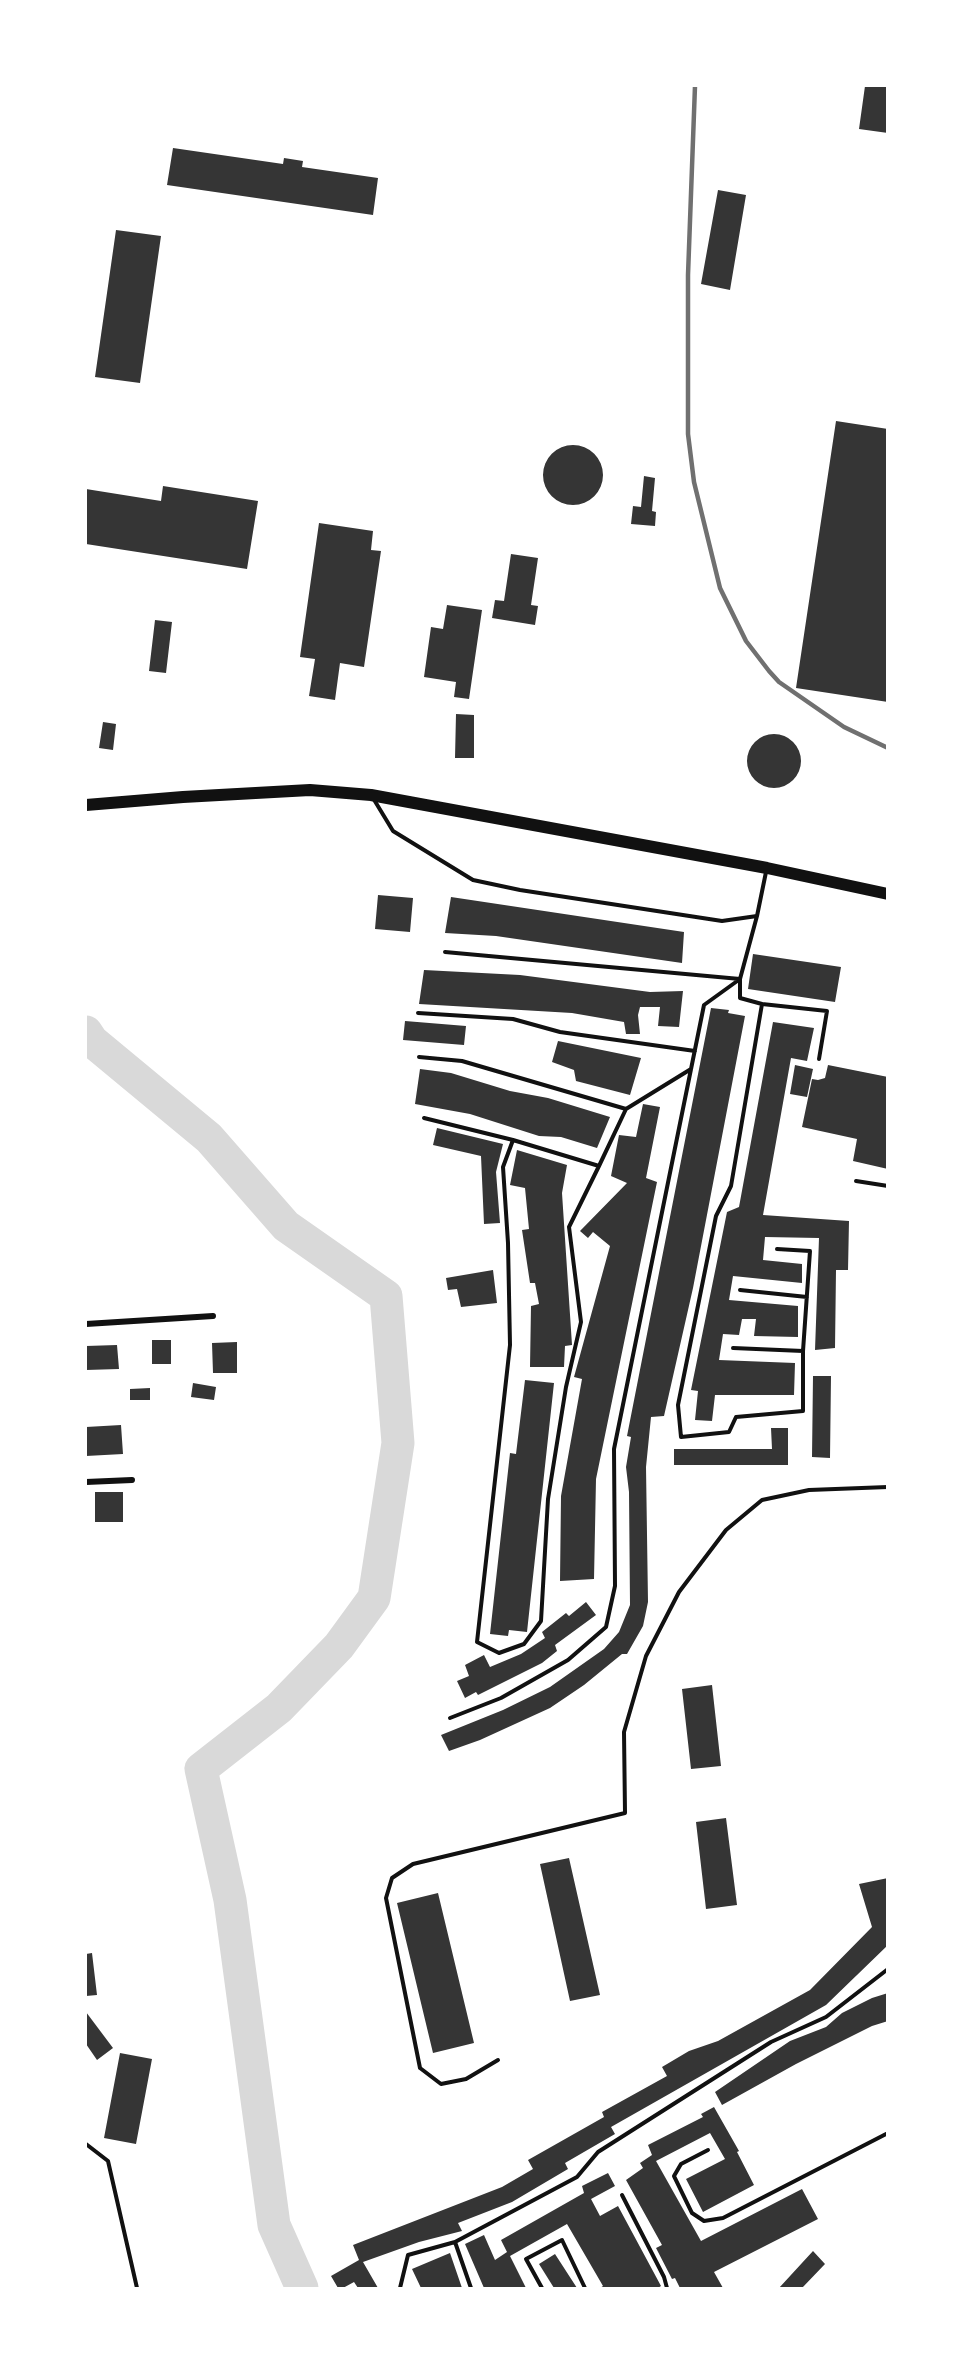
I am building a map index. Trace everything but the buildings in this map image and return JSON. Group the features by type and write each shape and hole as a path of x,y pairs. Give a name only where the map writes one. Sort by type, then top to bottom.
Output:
{"main road":[{"path":"86,805 183,796 310,790 371,795 767,868 888,894"}],"street":[{"path":"86,1324 213,1316"},
{"path":"86,1482 132,1479"}],"lane":[{"path":"371,795 393,831 473,880 520,890 722,921 757,916"},
{"path":"767,868 740,979 740,998 762,1004 827,1011 819,1059"},
{"path":"445,952 740,979"},
{"path":"450,1718 501,1698 568,1660 606,1627 615,1586 614,1449 694,1051 704,1005 740,979"},
{"path":"762,1004 731,1186 716,1216 678,1405 681,1437 729,1432 736,1417 803,1411 803,1351 810,1251 777,1249"},
{"path":"418,1013 513,1019 561,1032 694,1051"},
{"path":"419,1057 462,1061 626,1109"},
{"path":"513,1140 503,1167 508,1242 510,1345 477,1642 499,1653 524,1644 541,1621 548,1499 566,1387 580,1322 569,1227 626,1109 691,1069"},
{"path":"424,1118 513,1140 599,1166"},
{"path":"856,1181 888,1186"},
{"path":"740,1290 807,1297"},
{"path":"733,1348 803,1351"},
{"path":"498,2060 466,2079 441,2084 420,2068 386,1898 392,1878 413,1864 625,1813 624,1732 646,1656 679,1592 726,1530 762,1500 809,1490 888,1487"},
{"path":"400,2289 408,2255 455,2242 578,2177 598,2152 771,2042 826,2017 888,1969"},
{"path":"708,2150 681,2164 674,2176 693,2212 704,2222 723,2218 888,2133"},
{"path":"86,2145 108,2161 137,2289"},
{"path":"622,2194 668,2289"},
{"path":"542,2289 526,2259 562,2240 585,2289"},
{"path":"455,2242 471,2289"}],"waterway":[{"path":"86,1032 92,1041 209,1138 286,1226 386,1296 398,1443 374,1598 339,1646 279,1708 201,1769 230,1900 274,2225 302,2288"}],"railway":[{"path":"695,86 688,275 688,434 694,482 720,588 746,641 779,682 844,727 888,748"}]}
